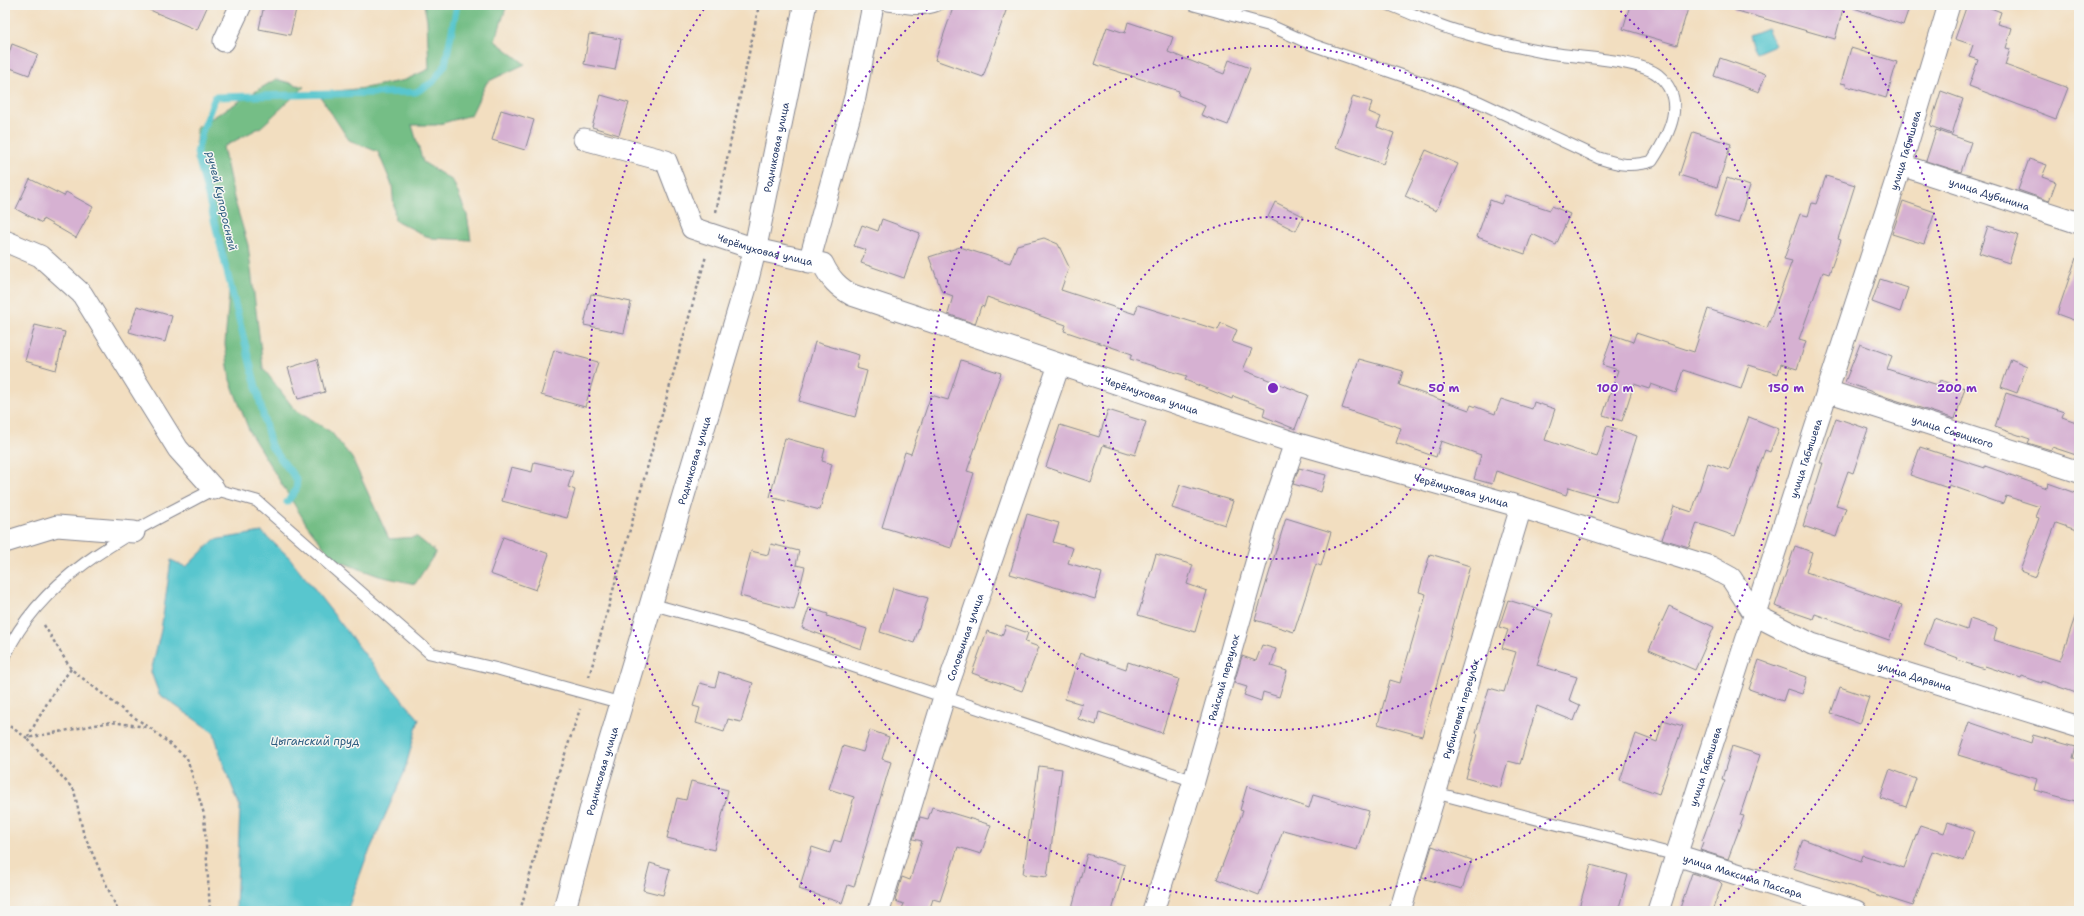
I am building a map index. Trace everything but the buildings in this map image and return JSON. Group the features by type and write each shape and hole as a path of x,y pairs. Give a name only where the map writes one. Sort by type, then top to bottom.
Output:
{"main road":[{"name":"Родниковая улица","path":"564,911 598,782 745,288 755,248 805,5"}],"street":[{"path":"224,41 241,5"},
{"path":"810,262 855,96 873,5"},
{"name":"улица Габышева","path":"1658,911 1900,165 1949,5"},
{"name":"Черёмуховая улица","path":"584,138 666,161 692,228 755,248 823,264 829,277 839,288 852,295 1295,443 1521,507 1711,567 1731,578 1755,615"},
{"name":"улица Дубинина","path":"1900,165 2079,223"},
{"path":"5,241 40,256 82,294 178,449 214,489"},
{"name":"Соловьиная улица","path":"879,911 944,696 1059,365"},
{"name":"улица Савицкого","path":"1827,390 2079,472"},
{"name":"Райский переулок","path":"1153,911 1194,782 1267,524 1295,443"},
{"name":"Рубиновый переулок","path":"1400,911 1521,507"},
{"path":"5,542 57,526 134,532"},
{"name":"улица Дарвина","path":"1755,615 1812,644 2079,727"},
{"name":"улица Максима Пассара","path":"1676,855 1856,911"}],"lane":[{"path":"888,5 916,8 927,8 938,5"},
{"path":"1194,5 1271,26 1313,45 1479,102 1599,158 1619,164 1636,166 1652,161 1662,146 1672,122 1675,104 1670,89 1658,75 1646,68 1597,59 1544,52 1462,33 1390,5"},
{"path":"1218,12 1247,5"},
{"path":"5,656 11,644 34,610 68,575 134,532 214,489 258,501 430,653 585,692 621,703"},
{"path":"651,604 745,630 944,696 1194,782"},
{"path":"1436,793 1676,855"}],"path":[{"path":"520,911 557,778 585,692 711,235 759,5"},
{"path":"34,610 71,669 123,710 149,727 187,758 204,814 210,911"},
{"path":"26,738 52,693 71,669"},
{"path":"26,738 111,722 149,727"},
{"path":"5,723 26,738 74,790 83,832 118,911"}],"green space":[{"path":"424,5 507,5 495,41 525,64 487,82 471,115 436,125 412,125 423,162 453,181 467,215 471,240 430,238 395,220 392,185 378,152 349,140 318,93 365,88 405,80 429,69 427,20"},
{"path":"276,79 304,87 261,127 223,147 234,198 248,245 263,368 295,410 331,432 352,458 389,539 417,537 436,552 415,584 379,576 333,559 307,525 250,433 230,380 225,344 229,293 225,248 212,220 209,185 195,159 197,127"}],"water":[{"path":"1767,28 1775,45 1756,53 1749,35"},
{"name":"Цыганский пруд","path":"262,532 289,557 381,675 419,719 404,773 365,861 347,911 236,911 240,807 222,760 214,733 159,694 151,672 161,630 171,560 186,567 214,540"}],"waterway":[{"name":"ручей Купоросный","path":"287,502 296,490 297,480 271,446 197,153 202,132 215,97 416,92 433,82 445,65 457,5"}]}
